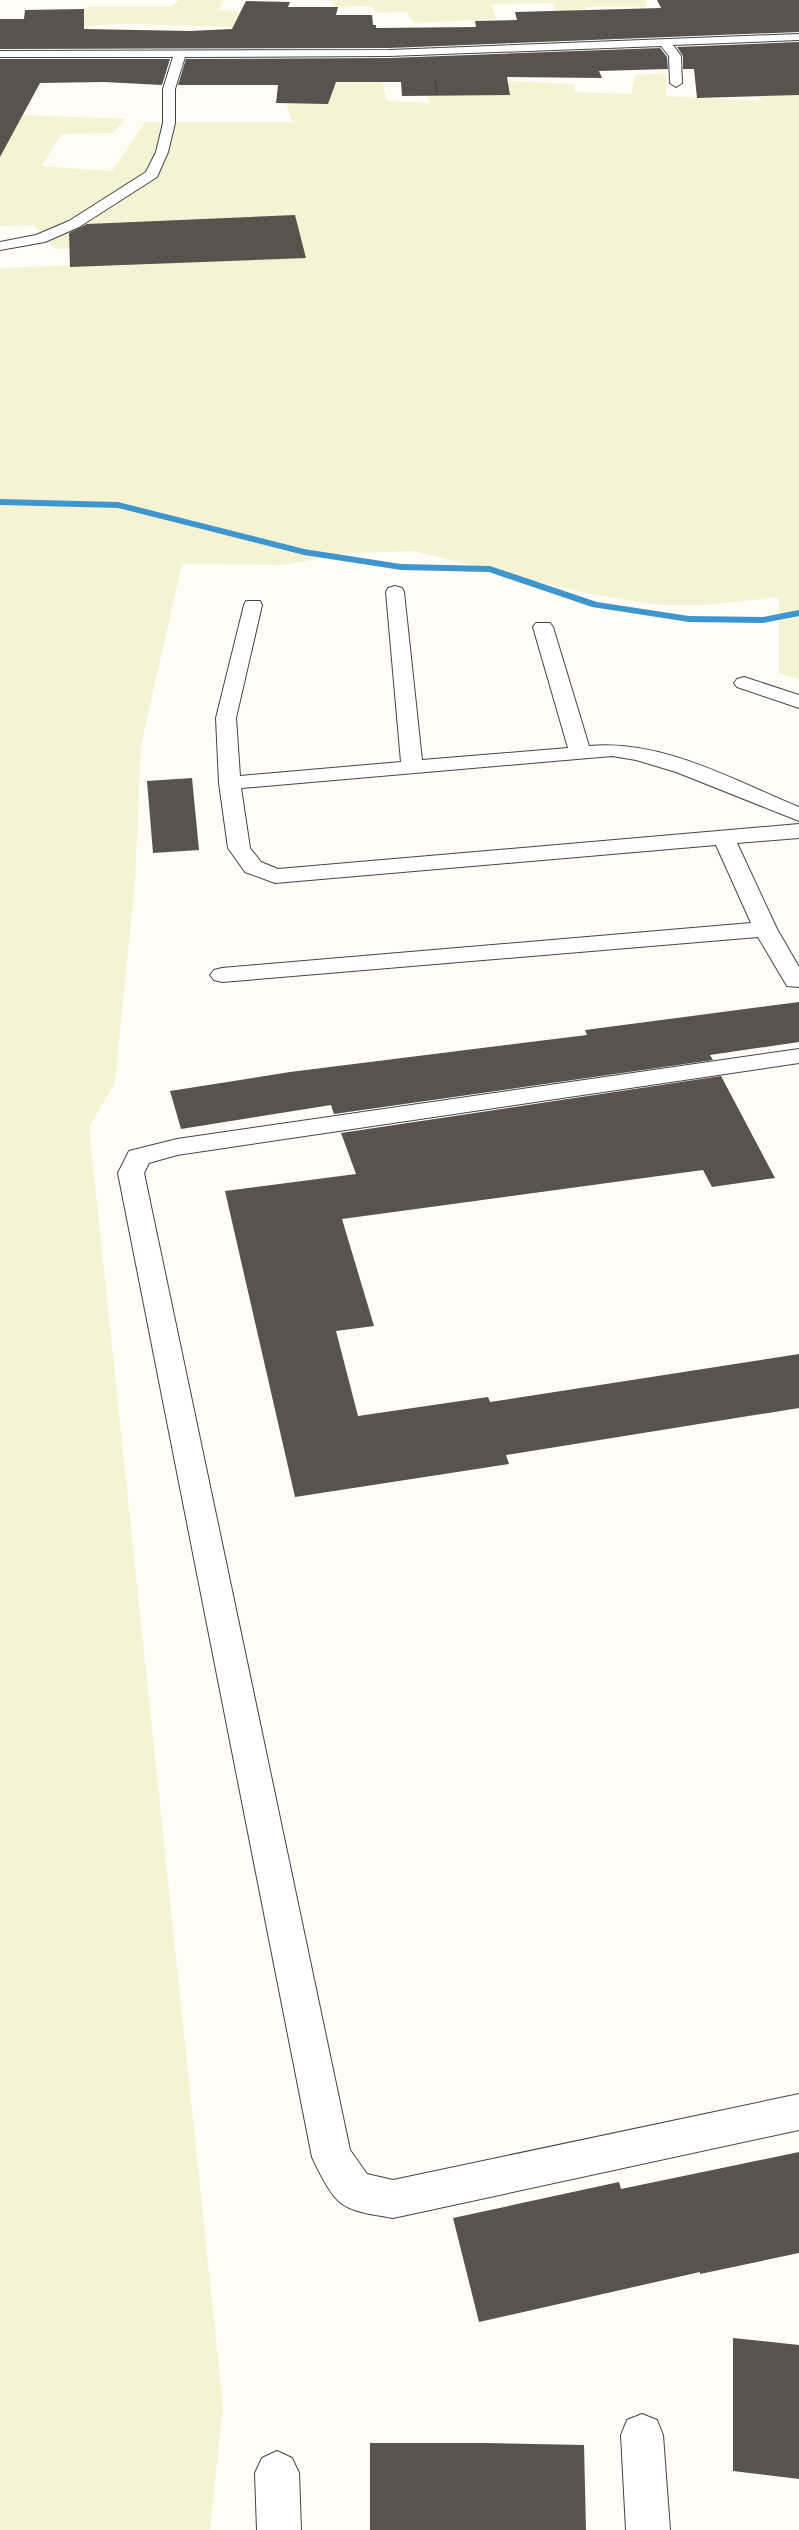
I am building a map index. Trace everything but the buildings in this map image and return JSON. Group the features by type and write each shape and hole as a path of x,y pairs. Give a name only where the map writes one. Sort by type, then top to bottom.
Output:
{"street":[{"path":"0,54 414,52 664,42 798,40"},
{"path":"664,42 675,56 676,83"},
{"path":"0,246 40,239 74,224 130,190 152,174 169,123 169,90 180,54"},
{"path":"395,592 412,766"},
{"path":"253,606 226,718 230,783 239,848 253,867 275,876 799,830"},
{"path":"543,627 580,752"},
{"path":"744,683 799,702"},
{"path":"230,783 612,750 636,753 682,768 799,815"},
{"path":"723,837 765,929 795,981"},
{"path":"222,975 590,946 765,929"},
{"path":"799,1056 176,1147 138,1157 131,1173 332,2157 354,2190 393,2199 799,2112"},
{"path":"642,2435 648,2530"},
{"path":"277,2473 279,2530"}],"shaded area":[{"path":"179,0 224,0 219,10 278,14 254,25 232,27 127,24 78,26 88,7 171,7"},
{"path":"322,0 646,0 646,7 586,7 586,17 558,18 553,3 491,4 496,19 414,23 406,12 377,13 371,6 334,7 333,1"},
{"path":"666,73 666,96 760,101 755,81 799,83 799,679 779,673 779,597 706,605 659,605 589,594 413,551 351,553 284,565 182,564 141,745 135,881 115,1083 89,1127 223,2406 210,2530 0,2530 0,268 208,260 209,243 55,249 33,225 0,226 0,114 125,119 113,133 62,134 41,166 112,171 145,122 293,122 286,105 327,102 326,82 382,80 387,101 430,103 422,83 500,91 512,81 574,84 575,92 631,94 636,75"}],"waterway":[{"path":"0,502 118,505 304,552 401,567 490,569 595,605 689,619 763,620 799,613"}]}
